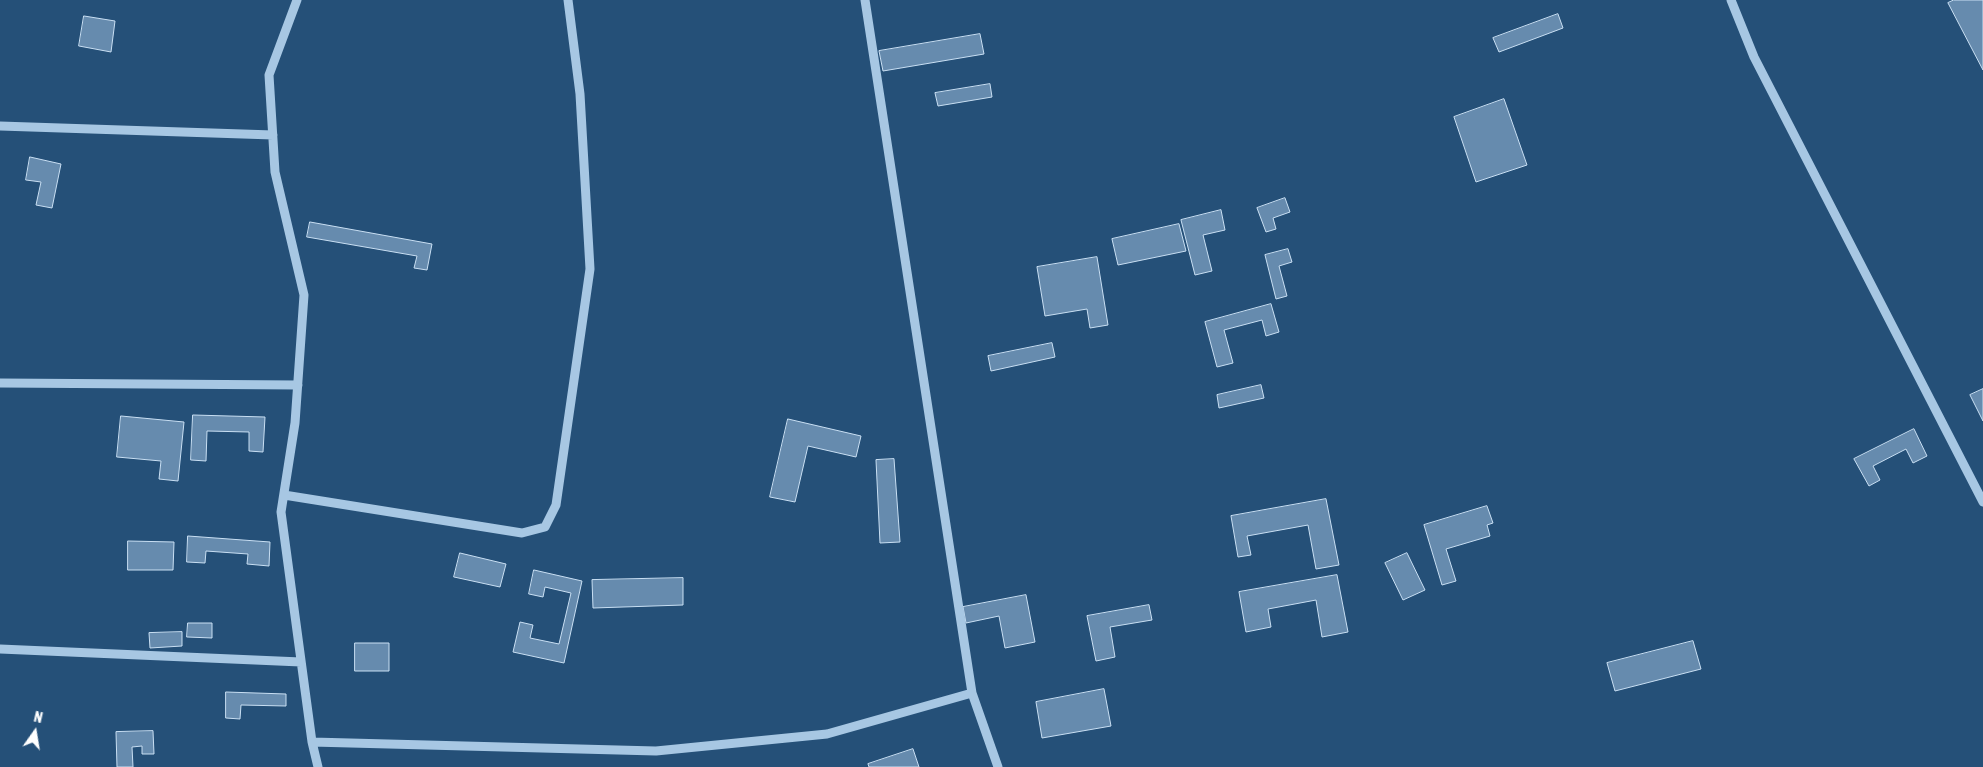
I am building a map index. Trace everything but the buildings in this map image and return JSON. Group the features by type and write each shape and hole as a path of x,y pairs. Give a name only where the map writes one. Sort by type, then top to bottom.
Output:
{"street":[{"path":"297,0 269,75 275,172 304,295 295,423 281,512 312,742 318,767"},
{"path":"284,495 522,533 545,527 556,505 590,269 580,94 568,0"},
{"path":"865,0 972,693 998,767"},
{"path":"1731,0 1754,57 1983,502"},
{"path":"0,126 273,135"},
{"path":"0,383 298,385"},
{"path":"0,648 301,662"},
{"path":"312,742 656,751 827,734 972,693"}]}
